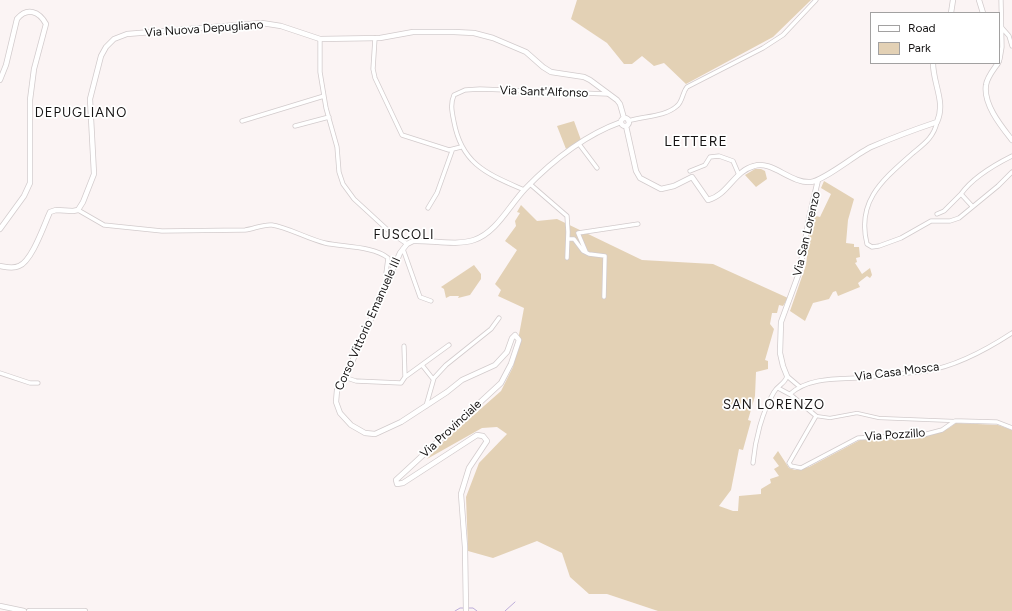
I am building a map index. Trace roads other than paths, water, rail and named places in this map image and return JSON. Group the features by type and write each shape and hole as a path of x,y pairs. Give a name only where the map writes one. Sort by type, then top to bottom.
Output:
{"street":[{"path":"816,0 783,35 763,48 687,87 683,91 681,102 677,106 669,111 625,122 636,171 640,178 661,189 674,186 692,177 708,200 726,189 748,168 761,165 803,182 818,180 856,156 879,144 937,122"},
{"path":"951,12 953,0"},
{"path":"979,0 983,12"},
{"path":"1000,49 1002,28 1001,0"},
{"path":"0,80 6,65 17,19 26,11 42,17 46,24 34,69 30,100 30,184 24,196 0,229"},
{"name":"Via Nuova Depugliano","path":"78,210 94,174 95,165 90,99 101,56 106,47 114,39 128,34 262,23 281,26 320,39 375,38 413,32 454,32 480,35 499,40 526,52 551,72 584,77 620,104 625,122"},
{"path":"1002,28 1009,36 1012,46"},
{"path":"375,38 373,69 375,78 402,135 452,151 461,147 483,171 524,190"},
{"path":"320,39 320,72 324,96 337,147 339,172 347,192 391,233 407,244"},
{"path":"933,64 940,96 941,113 936,128 929,140 883,182 870,198 866,208 864,233 867,244 879,246 901,238 931,220 950,221 959,218 998,186 1012,172"},
{"path":"997,64 986,84 987,98 991,108 1012,140"},
{"name":"Via Sant'Alfonso","path":"461,147 455,127 452,101 457,92 480,90 607,94"},
{"path":"242,121 324,96"},
{"path":"295,126 329,117"},
{"name":"Corso Vittorio Emanuele III","path":"336,402 337,390 403,249 407,244 413,241 460,243 474,240 495,226 530,184 579,144 604,128 625,122"},
{"path":"579,144 597,168"},
{"path":"428,208 437,193 452,151"},
{"path":"690,171 708,163 710,157 719,156 733,161 739,175"},
{"path":"937,214 944,212 982,174 1012,156"},
{"name":"Via San Lorenzo","path":"787,376 780,353 781,322 799,273 818,180"},
{"path":"530,184 566,216 568,239 567,258"},
{"path":"961,194 972,206"},
{"path":"0,266 11,268 24,263 30,256 50,212 56,210 78,210 104,226 162,232 245,230 256,229 264,226 278,226 304,238 326,244 360,248 383,254 388,258 386,273 390,278"},
{"path":"586,252 578,234 638,224"},
{"path":"568,239 574,239 583,251 589,254 602,254 606,258 604,297"},
{"path":"403,249 420,297 431,301"},
{"path":"426,406 433,379 446,365 491,329 499,318"},
{"name":"Via Casa Mosca","path":"800,387 825,380 871,377 927,370 963,360 1012,333"},
{"name":"Via Provinciale","path":"336,402 340,413 351,426 365,433 375,434 401,422 462,380 494,365 507,352 512,338 515,335 519,340 511,364 501,383 396,480 397,484 403,483 477,435 483,436 487,441 469,468 461,494 465,547 466,611"},
{"path":"344,377 356,381 401,383 406,377 449,345"},
{"path":"404,346 406,377"},
{"path":"422,365 433,379"},
{"path":"0,373 30,383 38,383"},
{"path":"753,463 756,440 767,409 774,393 785,383 787,376 800,387 790,394"},
{"path":"778,388 790,394 816,416 830,418 857,413 879,418 997,422 1012,428"},
{"name":"Via Pozzillo","path":"816,416 789,463 791,466 801,468 858,438 923,435 942,430 955,421"},
{"path":"0,606 24,611"},
{"path":"29,611 85,611"}],"waterway":[{"path":"505,611 515,602"},
{"path":"455,611 460,608 465,608"},
{"path":"468,608 473,608 477,611"}],"district":[{"name":"DEPUGLIANO","path":"81,113"},
{"name":"LETTERE","path":"696,142"},
{"name":"FUSCOLI","path":"404,235"},
{"name":"SAN LORENZO","path":"774,405"}]}
